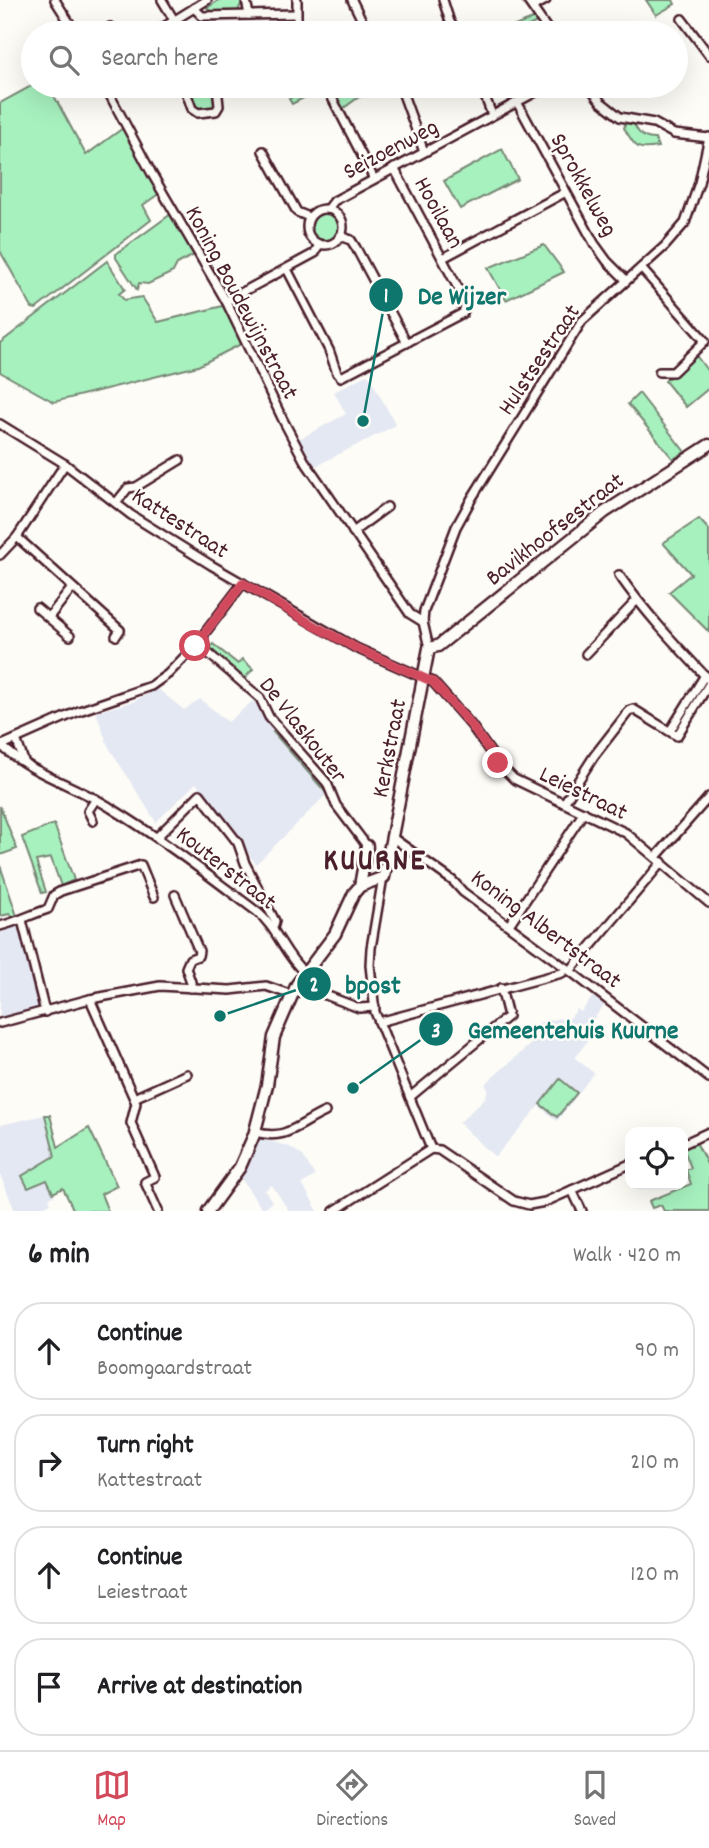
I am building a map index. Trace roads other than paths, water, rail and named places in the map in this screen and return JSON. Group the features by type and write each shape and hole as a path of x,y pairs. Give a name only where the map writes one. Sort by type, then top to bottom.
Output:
{"street":[{"path":"55,0 68,21"},
{"path":"162,0 174,20 207,0"},
{"path":"246,0 249,15"},
{"path":"296,21 297,0"},
{"path":"352,0 362,21"},
{"path":"443,0 450,21"},
{"path":"527,0 542,21"},
{"path":"533,7 546,0"},
{"path":"194,8 202,16 296,14"},
{"path":"688,27 709,55"},
{"name":"Koning Boudewijnstraat","path":"111,98 226,301 304,460 410,614 423,622"},
{"path":"188,98 192,109 198,113 216,111 219,98"},
{"path":"332,98 374,179"},
{"path":"405,98 425,152"},
{"path":"485,98 492,116"},
{"name":"Seizoenweg","path":"328,209 334,201 524,98"},
{"path":"598,98 620,117 654,123 674,134 709,137"},
{"name":"Sprokkelweg","path":"517,102 594,243 626,280"},
{"name":"Hulstsestraat","path":"423,622 424,611 454,531 489,468 582,321 671,241 685,223 707,154 709,137"},
{"path":"263,151 297,212 309,217"},
{"name":"Hooilaan","path":"394,169 466,303 463,313 407,343"},
{"path":"443,258 566,192"},
{"path":"322,208 328,209 338,214 343,225 341,236 331,244 319,244 307,233 309,217 322,208"},
{"path":"286,269 341,377 407,343 356,248 351,240 341,236"},
{"path":"226,301 315,253 319,244"},
{"path":"641,268 705,341 673,372 659,372"},
{"name":"Kattestraat","path":"0,424 65,464 153,530 313,625 356,648 424,677"},
{"name":"Bavikhoofsestraat","path":"429,648 438,646 604,512 709,445"},
{"path":"116,503 128,488 180,460"},
{"path":"0,555 17,537 65,464"},
{"path":"353,532 387,507"},
{"path":"17,537 118,633 127,624"},
{"path":"564,803 594,756 629,711 633,709 670,731 708,678 667,637 619,575"},
{"path":"0,745 79,711 151,686 168,674 195,646 203,643 204,634 243,583"},
{"path":"49,617 72,588"},
{"path":"586,654 637,600"},
{"path":"37,608 70,636"},
{"name":"Kerkstraat","path":"423,622 429,648 393,838 384,877 380,880 382,884 371,948 375,1007 379,1022 434,1149"},
{"name":"De Vlaskouter","path":"203,643 208,653 256,694 273,722 327,783 336,804 367,846"},
{"name":"Leiestraat","path":"424,677 433,682 471,725 506,772 527,786 626,833 709,903"},
{"path":"16,739 24,762"},
{"name":"Kouterstraat","path":"0,745 70,788 84,791 157,837 267,919 291,958 304,972"},
{"name":"Kouterstraat","path":"157,837 200,794 238,844 275,921 273,929"},
{"path":"379,1022 568,969 709,797"},
{"path":"93,821 88,811 96,799"},
{"path":"509,925 584,812"},
{"name":"Koning Albertstraat","path":"393,838 453,880 463,892 709,1078"},
{"path":"208,1211 240,1167 256,1132 274,1037 304,972 335,934 360,886 367,846"},
{"path":"0,926 48,909 54,895 61,891 141,864 154,897"},
{"path":"360,886 380,880"},
{"path":"175,895 199,951 198,956 190,959 186,968 191,988"},
{"path":"22,920 45,1012"},
{"path":"298,984 359,1008 375,1007"},
{"path":"0,1023 90,999 160,986 230,990 266,986 292,995"},
{"path":"411,1097 508,1016 501,988"},
{"path":"90,999 136,1103 131,1123 155,1177 145,1182 157,1211"},
{"path":"134,1098 187,1074"},
{"path":"256,1132 266,1136 281,1135 325,1112"},
{"path":"688,1142 709,1132"},
{"path":"334,1211 434,1149 521,1204 537,1205 625,1166"},
{"path":"572,1190 582,1211"}],"place":[{"name":"De Wijzer","path":"363,421"},
{"name":"bpost","path":"220,1016"},
{"name":"Gemeentehuis Kuurne","path":"353,1088"}],"district":[{"name":"KUURNE","path":"375,858"}]}
